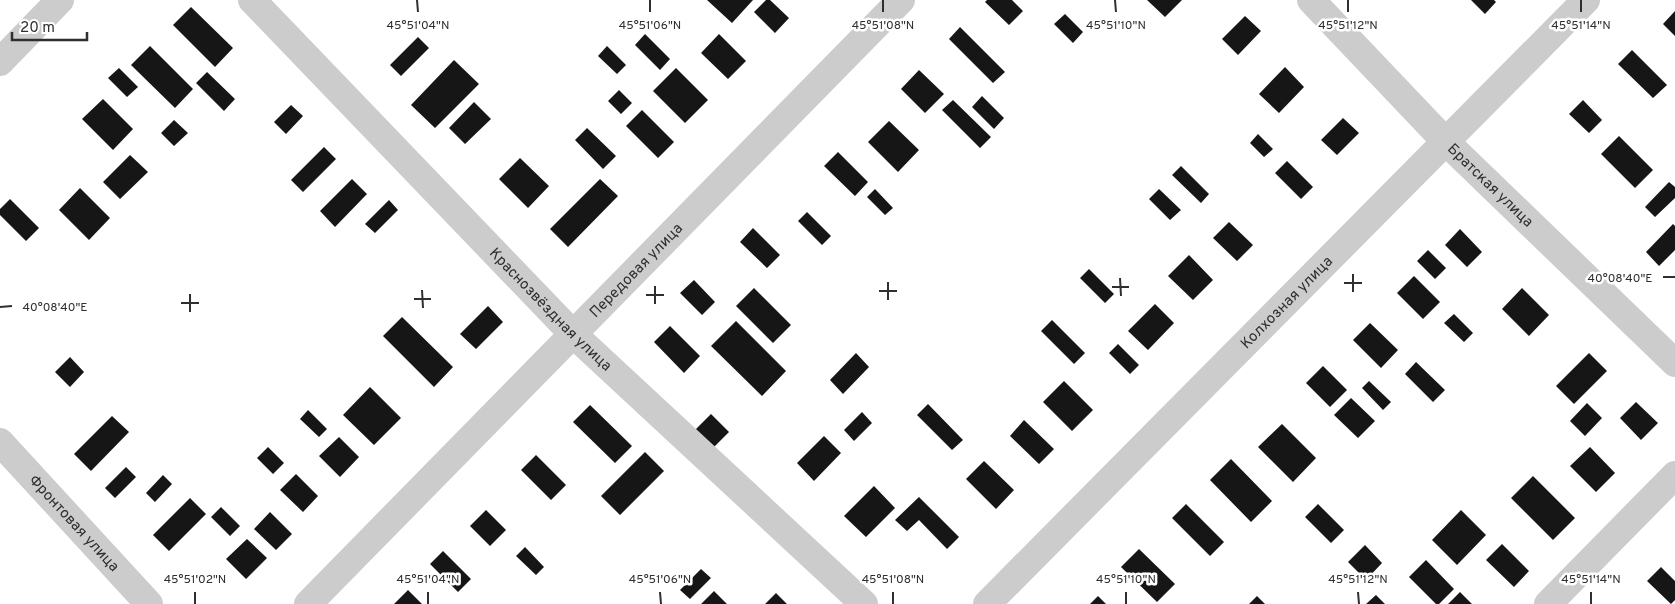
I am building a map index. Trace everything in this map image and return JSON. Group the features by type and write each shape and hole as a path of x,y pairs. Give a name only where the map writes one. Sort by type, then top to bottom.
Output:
{"street":[{"path":"0,62 60,0"},
{"name":"Краснозвёздная улица","path":"252,0 573,334 864,604"},
{"name":"Передовая улица","path":"308,604 901,0"},
{"name":"Братская улица","path":"1311,0 1446,142 1675,363"},
{"name":"Колхозная улица","path":"987,604 1586,0"},
{"name":"Фронтовая улица","path":"0,442 149,604"},
{"path":"1548,604 1675,475"}],"building":[{"path":"707,0 753,0 732,23"},
{"path":"766,0 770,0 789,18 775,33 754,12"},
{"path":"987,0 1012,0 1023,11 1009,25 985,2"},
{"path":"1147,0 1182,0 1165,17"},
{"path":"1471,0 1494,0 1496,2 1485,14"},
{"path":"191,7 233,48 215,67 173,25"},
{"path":"1675,11 1675,36 1663,24"},
{"path":"1065,14 1083,32 1073,43 1054,24"},
{"path":"1245,16 1261,31 1238,55 1222,39"},
{"path":"960,27 1005,72 993,83 949,39"},
{"path":"645,34 670,59 660,70 635,45"},
{"path":"719,34 746,61 728,79 701,53"},
{"path":"418,37 429,48 401,76 390,65"},
{"path":"150,46 193,89 175,108 131,65"},
{"path":"607,46 626,65 617,74 598,56"},
{"path":"1632,50 1667,85 1653,98 1618,64"},
{"path":"454,60 479,84 435,128 411,105"},
{"path":"1285,67 1304,87 1279,113 1259,94"},
{"path":"119,68 138,87 127,97 108,78"},
{"path":"676,68 708,100 685,123 653,91"},
{"path":"919,70 944,94 925,113 901,89"},
{"path":"207,72 235,99 224,111 196,83"},
{"path":"619,90 632,103 621,114 608,101"},
{"path":"982,96 1004,118 994,129 972,107"},
{"path":"103,99 133,129 113,150 82,119"},
{"path":"953,100 991,137 980,148 942,110"},
{"path":"1583,100 1602,120 1589,133 1569,114"},
{"path":"474,102 491,119 465,144 449,128"},
{"path":"291,105 303,116 286,134 274,122"},
{"path":"642,110 674,142 658,158 626,126"},
{"path":"1343,118 1359,133 1337,155 1321,140"},
{"path":"174,120 188,133 174,146 161,133"},
{"path":"889,121 919,150 898,172 868,142"},
{"path":"587,128 616,156 603,169 575,140"},
{"path":"1258,134 1273,149 1264,157 1250,143"},
{"path":"1619,136 1653,170 1635,188 1601,154"},
{"path":"324,147 336,159 303,192 291,180"},
{"path":"838,152 868,182 855,196 824,166"},
{"path":"130,155 148,172 120,199 103,182"},
{"path":"520,158 549,186 528,208 499,179"},
{"path":"1287,161 1313,187 1301,199 1275,173"},
{"path":"1181,166 1209,194 1201,203 1172,175"},
{"path":"352,179 367,194 335,227 320,211"},
{"path":"600,179 618,196 568,247 550,229"},
{"path":"1669,182 1675,187 1675,198 1655,217 1645,207"},
{"path":"80,188 110,218 89,240 59,210"},
{"path":"875,189 893,208 885,215 867,197"},
{"path":"1159,189 1181,210 1170,220 1149,199"},
{"path":"10,199 39,228 26,241 0,215 0,209"},
{"path":"389,200 398,210 375,233 365,224"},
{"path":"807,212 831,236 822,245 798,221"},
{"path":"1229,222 1253,245 1237,261 1213,238"},
{"path":"1673,224 1675,226 1675,250 1659,266 1646,252"},
{"path":"753,228 780,255 767,268 740,242"},
{"path":"1460,229 1482,252 1467,267 1445,245"},
{"path":"1428,250 1446,268 1435,279 1417,261"},
{"path":"1189,255 1213,280 1193,300 1168,276"},
{"path":"1089,269 1114,294 1105,303 1080,278"},
{"path":"1414,276 1440,302 1423,319 1397,293"},
{"path":"694,280 715,302 702,315 680,293"},
{"path":"754,288 791,325 773,343 736,306"},
{"path":"1522,288 1549,315 1529,336 1502,309"},
{"path":"1155,304 1174,323 1148,350 1128,331"},
{"path":"488,306 503,322 476,349 460,334"},
{"path":"1454,314 1473,333 1464,342 1444,323"},
{"path":"402,317 453,367 434,387 383,336"},
{"path":"1052,320 1085,353 1074,364 1041,331"},
{"path":"736,321 786,371 762,396 711,346"},
{"path":"1370,323 1398,350 1381,368 1353,340"},
{"path":"670,326 700,356 684,373 654,342"},
{"path":"1118,344 1139,365 1130,374 1109,353"},
{"path":"856,353 869,367 843,394 830,380"},
{"path":"1589,353 1607,371 1574,404 1556,386"},
{"path":"70,357 84,372 70,387 55,372"},
{"path":"1416,362 1445,390 1433,402 1405,374"},
{"path":"1323,366 1347,390 1330,407 1306,383"},
{"path":"1064,381 1093,410 1072,431 1043,402"},
{"path":"1369,381 1391,402 1383,410 1362,388"},
{"path":"370,387 401,418 374,445 343,415"},
{"path":"1351,398 1375,421 1358,438 1334,415"},
{"path":"1636,402 1658,423 1641,440 1620,418"},
{"path":"1587,403 1602,418 1585,436 1570,421"},
{"path":"928,404 963,440 952,450 917,415"},
{"path":"590,405 632,446 615,463 573,422"},
{"path":"308,410 327,429 319,437 300,419"},
{"path":"862,412 872,423 854,441 844,430"},
{"path":"711,414 729,432 713,448 695,430"},
{"path":"112,416 129,432 91,471 74,454"},
{"path":"1024,420 1054,449 1039,464 1010,436"},
{"path":"1282,424 1316,458 1293,482 1258,447"},
{"path":"824,436 841,453 814,481 797,463"},
{"path":"339,437 359,457 340,477 319,456"},
{"path":"268,447 284,463 273,474 257,458"},
{"path":"1590,447 1615,473 1596,492 1570,466"},
{"path":"645,452 664,471 620,515 601,496"},
{"path":"536,455 566,485 551,500 521,470"},
{"path":"1231,459 1272,501 1251,522 1210,480"},
{"path":"984,461 1014,490 996,509 966,479"},
{"path":"126,467 136,477 115,498 105,488"},
{"path":"296,474 318,496 303,512 280,490"},
{"path":"163,475 172,484 155,502 146,493"},
{"path":"1533,476 1575,518 1553,540 1511,498"},
{"path":"874,486 895,508 866,537 844,516"},
{"path":"919,497 959,537 947,549 919,520 907,531 895,520"},
{"path":"190,498 206,514 169,551 153,535"},
{"path":"1186,504 1224,542 1210,556 1172,518"},
{"path":"1318,504 1344,530 1331,543 1305,517"},
{"path":"221,507 240,526 230,536 211,517"},
{"path":"486,510 506,530 490,546 470,526"},
{"path":"1461,510 1486,535 1457,565 1432,540"},
{"path":"270,512 292,534 276,550 254,529"},
{"path":"247,539 267,558 246,579 226,559"},
{"path":"1502,544 1529,571 1514,587 1486,560"},
{"path":"1365,545 1382,563 1366,580 1348,562"},
{"path":"525,547 544,567 536,575 516,556"},
{"path":"1139,549 1175,584 1157,602 1121,567"},
{"path":"443,551 471,579 458,592 430,564"},
{"path":"1426,560 1454,589 1439,604 1436,604 1409,577"},
{"path":"1661,567 1675,581 1675,600 1671,604 1647,581"},
{"path":"701,569 711,578 690,599 680,590"},
{"path":"408,590 422,604 394,604"},
{"path":"714,591 727,604 701,604"},
{"path":"1460,592 1472,604 1448,604"},
{"path":"776,593 787,604 765,604"},
{"path":"1376,595 1385,604 1366,604"},
{"path":"1098,596 1106,604 1090,604"},
{"path":"1257,596 1265,604 1249,604"}]}
